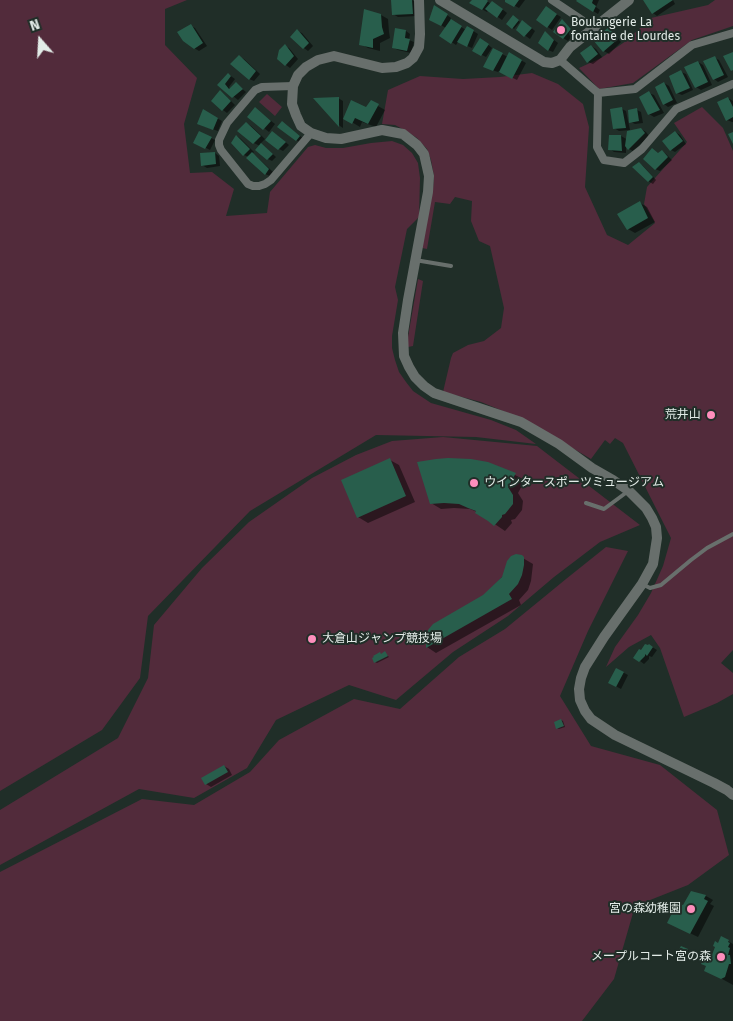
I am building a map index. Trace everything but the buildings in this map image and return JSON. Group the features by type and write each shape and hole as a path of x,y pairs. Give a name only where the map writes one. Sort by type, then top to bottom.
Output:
{"street":[{"path":"419,0 419,47 413,58 407,63 396,67 382,68 334,56 318,60 306,67 298,75 293,86 292,104 296,115 302,126 311,133 326,138 341,138 382,130 403,134 417,145 424,154 429,176 428,192 408,300 404,333 404,356 409,367 424,386 434,393 521,422 559,444 592,468 629,491 646,508 656,527 657,538 653,564 642,584 584,667 579,689 580,700 591,719 614,735 714,783 733,795"},
{"path":"440,0 544,62 552,63 560,60 570,47 629,0"},
{"path":"552,0 594,28"},
{"path":"560,60 598,93 635,90 692,45 733,33"},
{"path":"598,93 597,147 604,160 624,163 642,149 676,109 733,84"},
{"path":"293,86 262,87 255,90 227,123 219,140 219,145 248,184 259,186 271,180 311,133"}],"lane":[{"path":"416,260 451,266"},
{"path":"586,503 604,509 629,491"},
{"path":"642,584 650,588 661,585 691,560 733,534"}],"shaded area":[{"path":"0,0 187,0 165,9 165,45 197,78 184,124 190,173 212,172 234,189 226,216 267,213 270,192 308,147 315,145 326,148 343,148 392,141 403,145 412,153 418,163 420,178 419,217 407,229 395,287 398,300 392,348 399,372 413,391 431,403 491,420 516,430 536,444 476,437 376,435 250,511 148,616 140,678 102,730 0,791"},
{"path":"715,0 733,0 733,26 692,40 633,83 599,89 579,68 601,58 626,41 651,18 708,5"},
{"path":"532,73 558,84 583,104 589,127 585,187 607,235 628,245 655,223 644,204 647,187 687,142 674,123 702,107 723,128 733,151 733,650 721,663 733,673 733,694 684,717 660,648 651,635 629,647 606,667 615,647 651,593 663,566 671,538 623,443 615,438 610,444 605,440 591,459 525,420 481,402 443,392 453,353 468,345 484,341 501,328 504,308 490,246 479,241 471,221 472,201 455,197 450,204 435,202 427,249 422,248 433,189 434,176 431,160 427,149 417,138 395,125 382,124 388,90 420,76 463,79"},
{"path":"267,94 282,107 275,116 259,102"},
{"path":"418,279 423,281 413,346 408,347 408,337"},
{"name":"大倉山ジャンプ競技場","path":"443,437 537,446 640,525 600,542 554,577 508,616 453,652 396,700 349,685 276,720 247,768 194,798 139,789 0,865 0,810 118,738 148,678 154,625 202,568 249,522 312,478 356,455 392,441"},
{"path":"606,547 628,551 588,631 560,696 591,746 660,765 717,810 729,855 688,885 635,906 614,979 582,1021 0,1021 0,872 142,799 194,805 250,772 279,740 354,699 400,709 459,657 505,629"}],"place":[{"name":"Boulangerie La fontaine de Lourdes","path":"561,30"},
{"name":"荒井山","path":"711,415"},
{"name":"ウインタースポーツミュージアム","path":"474,483"},
{"name":"大倉山ジャンプ競技場","path":"312,639"},
{"name":"宮の森幼稚園","path":"691,909"},
{"name":"メープルコート宮の森","path":"721,957"}]}
